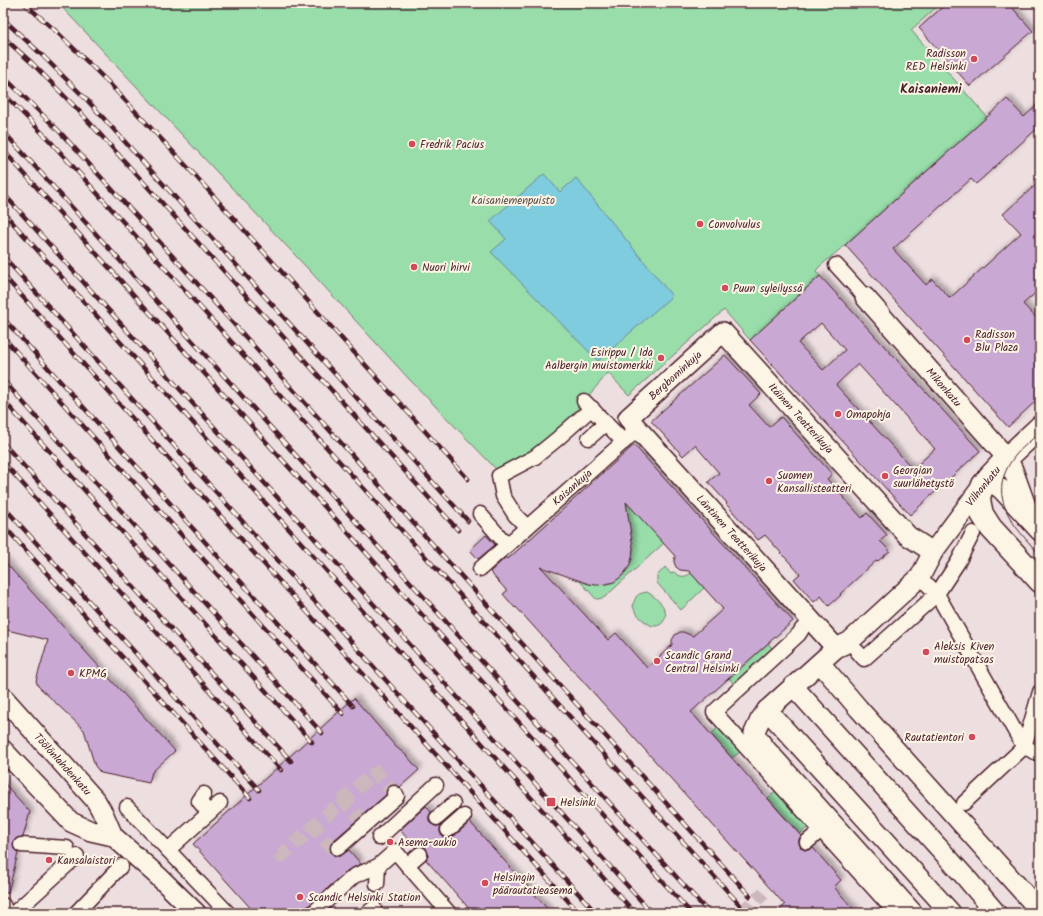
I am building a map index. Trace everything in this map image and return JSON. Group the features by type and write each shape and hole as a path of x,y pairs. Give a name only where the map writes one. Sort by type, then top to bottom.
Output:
{"main road":[{"name":"Vilhonkatu","path":"983,485 1007,458 1040,427"},
{"path":"983,485 980,497 980,506 986,521 1040,581"}],"street":[{"name":"Mikonkatu","path":"836,265 1007,458 1036,526"},
{"name":"Bergbominkuja","path":"633,423 723,332"},
{"name":"Itäinen Teatterikuja","path":"723,332 908,536 932,552"},
{"path":"527,527 515,515 503,496 499,476 535,457 556,440 588,405 624,442"},
{"path":"589,438 606,423"},
{"name":"Kaisankuja","path":"480,569 624,442 633,423"},
{"name":"Läntinen Teatterikuja","path":"633,423 836,648"},
{"name":"Mikonkatu","path":"983,485 990,483 996,485 1036,526"},
{"name":"Vilhonkatu","path":"762,764 754,733 767,710 836,648 849,642 920,577 932,552 983,485"},
{"path":"480,514 493,536 507,545"},
{"path":"857,651 864,659 933,590 958,562 973,533"},
{"path":"933,590 1024,747 1040,754"},
{"path":"802,629 799,634 729,696 714,712 821,830 829,844 843,854 871,887 896,913"},
{"path":"820,663 859,709 1040,910"},
{"path":"793,686 996,913"},
{"path":"964,804 1024,747 1040,692"},
{"name":"Töölönlahdenkatu","path":"3,697 96,801 113,836 158,876 196,913"},
{"path":"767,710 951,913"},
{"name":"Töölönlahdenkatu","path":"3,750 71,822 91,831 113,836"},
{"path":"762,764 913,913"},
{"path":"379,838 436,785"},
{"path":"338,848 364,822 397,796 394,793"},
{"path":"204,794 199,801 209,813"},
{"path":"168,850 183,845 191,823 209,813 220,803"},
{"path":"436,818 453,804"},
{"path":"127,807 149,838 168,850 200,880 227,909"},
{"path":"448,830 464,816"},
{"path":"364,822 392,854"},
{"path":"807,842 821,830"},
{"path":"14,913 72,852 20,845"},
{"path":"312,913 354,876 378,866 395,851 450,913"},
{"path":"407,865 420,854"},
{"path":"76,913 105,887 122,866"},
{"path":"376,884 378,866"}],"green space":[{"name":"Kaisaniemenpuisto","path":"58,3 941,3 911,30 987,117 819,267 816,271 820,276 750,340 724,310 629,395 608,373 560,429 542,444 517,460 496,469 409,379 310,271"},
{"path":"623,499 664,543 605,597 596,599 578,579 589,584 597,585 614,582 629,567 632,558 633,548"},
{"path":"665,567 671,574 674,572 680,576 684,576 691,573 704,588 681,610 657,583 657,576"},
{"path":"647,592 655,597 662,605 666,613 665,618 659,625 652,626 645,622 634,609 633,605 636,597"},
{"path":"768,643 775,652 736,687 729,678"},
{"path":"719,727 740,752 732,758 711,734"},
{"path":"775,791 808,827 800,834 768,798"}],"water":[{"path":"544,174 560,192 576,178 672,296 598,361 491,252 506,239 490,221"}],"building":[{"name":"Radisson RED Helsinki","path":"947,3 1008,3 1033,31 970,86 919,28"},
{"path":"1007,99 1024,117 1040,102 1040,126 976,184 971,179 893,249 926,285 932,279 950,298 1021,233 1003,214 1040,181 1040,289 1023,304 1040,322 1040,397 1008,427 845,245"},
{"path":"820,276 980,451 910,515 750,340","holes":["821,323 845,350 823,370 798,343","858,364 935,449 913,469 836,385"]},
{"name":"Suomen Kansallisteatteri","path":"725,355 761,394 749,405 769,427 781,417 832,474 827,479 862,518 867,513 887,535 880,541 890,551 878,561 877,560 829,606 821,596 814,602 794,579 800,574 765,535 758,540 726,504 727,503 708,482 719,473 695,445 683,456 651,421"},
{"name":"Scandic Grand Central Helsinki","path":"634,445 793,621 691,712 801,836 799,843 801,848 808,850 813,848 841,880 834,887 857,913 777,913 785,905 503,594 507,591 490,572 506,557 508,559","holes":["626,502 675,556 674,562 676,567 680,570 689,571 723,609 693,636 683,632 675,635 672,640 672,645 647,668 616,633 608,640 541,567 589,584 597,585 614,582 622,576 629,567 633,548"]},
{"path":"486,535 495,545 478,559 470,550"},
{"name":"KPMG","path":"3,560 175,751 152,772 149,783 101,773 95,766 84,730 38,686 36,681 48,640 3,629"},
{"path":"354,698 396,747 406,755 419,770 400,787 391,785 388,787 386,790 386,795 332,842 330,845 331,853 335,856 340,856 349,850 361,864 348,870 307,907 305,913 255,913 193,844"},
{"path":"3,782 30,812 23,837 17,838 13,844 14,849 18,853 8,893 3,893"},
{"name":"Helsingin päärautatieasema","path":"426,806 431,812 429,816 430,823 435,826 441,825 440,832 445,838 453,837 470,822 551,913 473,913 426,860 428,853 426,848 422,846 415,847 400,830"}],"tunnel":[{"path":"372,769 394,793"},
{"path":"279,853 281,856 375,772"},
{"path":"341,797 363,821"},
{"path":"310,824 335,851 338,848"},
{"path":"741,913 764,893"}],"tram line":[{"path":"1040,432 1015,456 1006,471 1002,484 1002,497 1012,521 1040,555"}],"railway":[{"path":"24,3 59,34 107,81 191,171 468,479"},
{"path":"3,19 88,101 468,521"},
{"path":"3,37 32,63 79,111 458,530"},
{"path":"3,76 59,131 750,896"},
{"path":"3,93 50,141 740,905"},
{"path":"3,131 709,913"},
{"path":"3,150 691,913"},
{"path":"3,193 652,913"},
{"path":"3,212 635,913"},
{"path":"3,256 596,913"},
{"path":"3,275 579,913"},
{"path":"3,318 353,706"},
{"path":"3,337 343,714"},
{"path":"3,380 322,733"},
{"path":"3,400 312,742"},
{"path":"3,443 291,761"},
{"path":"3,462 281,770"},
{"path":"3,506 259,790"},
{"path":"3,525 250,798"}],"place":[{"name":"Radisson RED Helsinki","path":"974,59"},
{"name":"Fredrik Pacius","path":"412,144"},
{"name":"Convolvulus","path":"700,224"},
{"name":"Nuori hirvi","path":"414,267"},
{"name":"Puun syleilyssä","path":"725,288"},
{"name":"Radisson Blu Plaza","path":"967,340"},
{"name":"Esirippu / Ida Aalbergin muistomerkki","path":"661,358"},
{"name":"Omapohja","path":"838,414"},
{"name":"Georgian suurlähetystö","path":"885,476"},
{"name":"Suomen Kansallisteatteri","path":"769,481"},
{"name":"Aleksis Kiven muistopatsas","path":"926,652"},
{"name":"Scandic Grand Central Helsinki","path":"657,661"},
{"name":"KPMG","path":"71,673"},
{"name":"Rautatientori","path":"972,737"},
{"name":"Helsinki","path":"551,802"},
{"name":"Asema-aukio","path":"390,842"},
{"name":"Kansalaistori","path":"49,860"},
{"name":"Helsingin päärautatieasema","path":"485,883"},
{"name":"Scandic Helsinki Station","path":"300,897"}],"district":[{"name":"Kaisaniemi","path":"931,88"}]}
